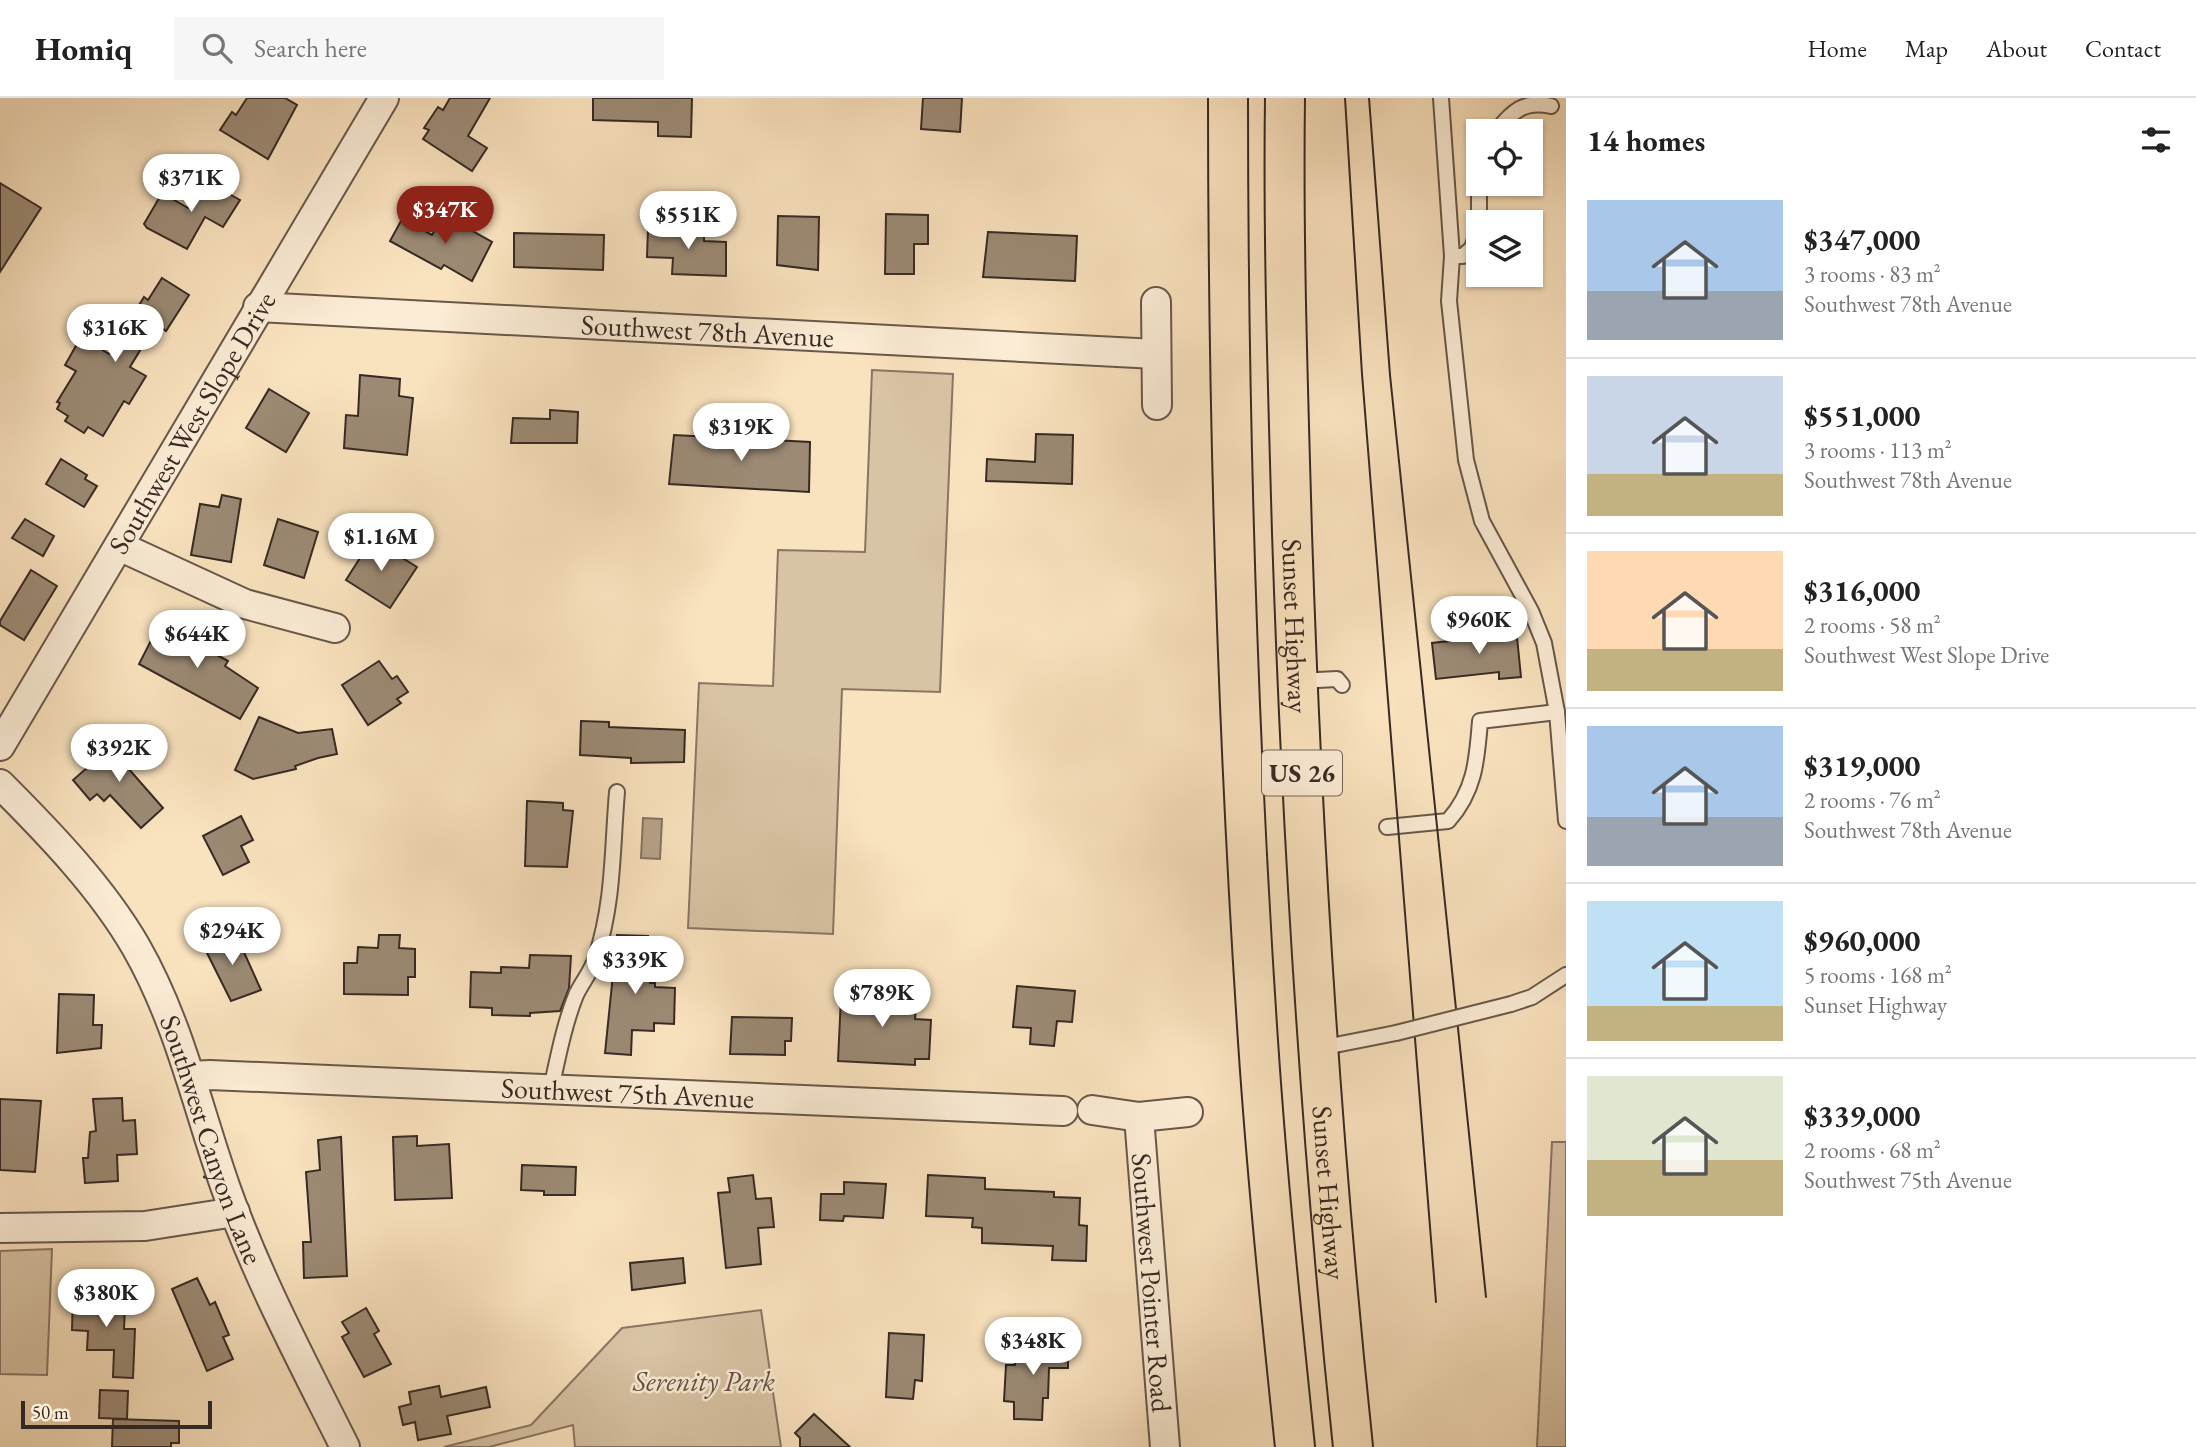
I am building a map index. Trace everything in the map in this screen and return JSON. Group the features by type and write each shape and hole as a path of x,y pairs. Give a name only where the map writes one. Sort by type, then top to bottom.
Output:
{"highway":[{"name":"Sunset Highway","path":"1228,98 1234,516 1246,811 1258,1043 1294,1447"},
{"name":"Sunset Highway","path":"1285,98 1287,367 1297,681 1318,1048 1353,1447"}],"street":[{"name":"Southwest West Slope Drive","path":"0,746 384,98"},
{"path":"1156,302 1157,405"},
{"name":"Southwest 78th Avenue","path":"258,307 1156,354"},
{"path":"119,546 245,604 335,628"},
{"name":"Southwest Canyon Lane","path":"0,785 94,890 130,938 175,1030 235,1212 274,1308 345,1447"},
{"name":"Southwest 75th Avenue","path":"190,1076 210,1074 1063,1111"},
{"path":"1092,1110 1139,1117 1188,1112"},
{"name":"Southwest Pointer Road","path":"1139,1117 1165,1447"},
{"path":"0,1228 145,1226 235,1212"}],"lane":[{"path":"1441,98 1452,256 1449,301 1471,485 1494,548 1531,611 1544,643 1557,712 1566,821"},
{"path":"1507,118 1523,98"},
{"path":"1507,118 1528,104 1536,102 1551,106"},
{"path":"1452,256 1466,253"},
{"path":"1297,681 1337,679 1342,685"},
{"path":"1387,827 1448,821 1465,803 1478,759 1480,721 1557,712"},
{"path":"551,1089 562,1038 577,995 596,959 615,863 617,792"},
{"path":"1318,1048 1511,1004 1532,997 1566,975"}],"green space":[{"path":"872,370 953,374 940,692 842,689 833,934 688,928 699,683 773,686 778,550 865,552"},
{"path":"1552,1142 1566,1142 1566,1447 1537,1447"},
{"path":"52,1249 47,1375 0,1374 0,1251"},
{"name":"Serenity Park","path":"761,1310 781,1447 575,1447 573,1425 489,1447 444,1447 531,1425 622,1328"}],"shaded area":[{"path":"643,818 662,819 660,859 641,858"}],"building":[{"path":"247,98 285,98 297,105 268,159 220,130 232,112 236,115"},
{"path":"450,98 490,98 468,136 487,148 472,171 423,139 429,130 424,128 438,107 443,110"},
{"path":"593,98 692,98 691,137 658,136 658,122 593,120"},
{"path":"923,98 962,98 960,132 921,129"},
{"path":"204,180 240,200 223,227 205,217 187,249 147,228 144,224 162,193 188,208"},
{"path":"0,183 41,208 0,272"},
{"path":"886,214 928,215 928,244 914,244 914,274 885,274"},
{"path":"444,215 492,242 472,281 444,265 441,269 390,241 402,219 432,235"},
{"path":"778,216 819,217 818,270 777,265"},
{"path":"648,228 704,230 704,241 726,242 726,276 672,274 673,258 647,257"},
{"path":"988,232 1077,236 1075,281 983,277"},
{"path":"514,233 604,235 603,270 514,267"},
{"path":"162,278 189,295 166,331 156,324 130,367 146,376 129,404 124,401 103,436 88,427 84,433 65,421 68,416 57,409 60,403 57,402 76,371 65,365 81,337 109,354 144,297 148,300"},
{"path":"360,375 400,379 399,396 413,398 407,455 344,448 346,415 358,416"},
{"path":"269,389 309,413 286,452 246,428"},
{"path":"550,410 578,412 577,443 511,443 513,418 550,419"},
{"path":"1036,434 1073,435 1072,484 986,481 987,459 1035,462"},
{"path":"674,435 810,442 809,492 669,484"},
{"path":"61,459 87,475 85,479 97,486 84,507 46,484"},
{"path":"222,495 241,499 231,562 191,555 200,504 219,507"},
{"path":"25,519 54,536 43,556 12,538"},
{"path":"278,519 318,532 304,578 264,565"},
{"path":"372,539 417,567 390,608 346,580"},
{"path":"31,570 57,586 24,640 0,625 0,621"},
{"path":"162,619 198,638 195,643 228,661 225,666 258,688 240,719 139,664"},
{"path":"1516,627 1521,677 1499,679 1499,672 1436,679 1432,643 1495,636 1495,630"},
{"path":"379,661 392,679 397,676 408,692 397,699 401,703 368,725 342,685"},
{"path":"259,717 298,733 332,729 337,754 295,766 296,769 253,779 235,770"},
{"path":"581,721 609,722 609,727 685,730 684,762 631,763 631,758 580,755"},
{"path":"119,740 136,758 127,767 163,808 141,828 110,795 104,801 97,794 90,800 73,780"},
{"path":"527,801 563,803 563,810 573,811 567,867 525,866"},
{"path":"241,816 253,840 241,846 249,862 223,875 203,836"},
{"path":"229,932 238,952 243,950 261,990 231,1001 202,943"},
{"path":"379,935 400,935 399,948 415,949 415,977 408,977 408,995 344,994 344,963 357,963 358,947 378,948"},
{"path":"617,935 648,936 646,974 650,974 650,983 655,983 655,987 675,988 674,1024 654,1023 654,1031 632,1030 631,1055 605,1053"},
{"path":"530,955 571,956 569,988 560,1011 530,1013 530,1016 492,1015 492,1008 470,1007 471,972 501,973 501,967 529,968"},
{"path":"1017,986 1075,991 1072,1022 1057,1021 1054,1046 1030,1044 1031,1028 1013,1027"},
{"path":"859,988 897,990 896,997 917,998 915,1019 931,1020 929,1059 915,1059 915,1065 838,1061 841,997 859,998"},
{"path":"59,994 94,995 93,1025 102,1025 101,1048 57,1053"},
{"path":"732,1017 792,1018 791,1041 785,1041 785,1055 730,1054"},
{"path":"122,1098 123,1121 135,1120 137,1154 117,1155 118,1181 85,1183 83,1158 88,1158 90,1132 96,1131 93,1099"},
{"path":"0,1099 41,1101 35,1172 0,1170"},
{"path":"417,1136 417,1146 449,1144 452,1198 395,1200 393,1137"},
{"path":"341,1137 347,1276 304,1278 303,1242 311,1242 306,1172 320,1170 318,1140"},
{"path":"522,1165 576,1167 575,1195 544,1195 544,1191 521,1190"},
{"path":"753,1175 756,1199 771,1198 774,1227 758,1228 761,1264 726,1268 718,1193 730,1192 728,1178"},
{"path":"928,1175 985,1178 985,1189 1054,1192 1054,1197 1080,1198 1079,1225 1087,1226 1086,1261 1052,1260 1053,1246 982,1243 982,1228 972,1227 973,1218 926,1216"},
{"path":"844,1182 886,1184 883,1218 844,1216 843,1221 820,1220 821,1194 844,1194"},
{"path":"683,1258 685,1283 632,1290 630,1263"},
{"path":"197,1278 210,1305 215,1302 229,1335 223,1337 233,1359 207,1371 172,1289"},
{"path":"73,1293 116,1294 116,1305 125,1305 124,1329 135,1329 133,1378 113,1377 114,1350 87,1350 88,1331 72,1330"},
{"path":"366,1308 379,1331 374,1334 391,1364 364,1377 342,1337 349,1333 342,1322"},
{"path":"889,1333 924,1335 922,1381 915,1380 913,1399 886,1397"},
{"path":"1016,1342 1068,1344 1068,1368 1049,1368 1048,1398 1043,1398 1042,1420 1014,1419 1014,1402 1004,1401 1006,1365 1015,1365"},
{"path":"439,1386 441,1397 486,1387 490,1407 447,1416 451,1434 418,1440 415,1422 403,1425 399,1407 411,1404 409,1392"},
{"path":"100,1390 128,1391 127,1419 99,1418"},
{"path":"814,1414 850,1447 800,1447 800,1438 795,1433"},
{"path":"113,1419 179,1421 179,1443 171,1443 171,1447 112,1447"}],"tram line":[{"path":"1345,98 1362,374 1436,1302"},
{"path":"1369,98 1390,375 1486,1297"}]}
